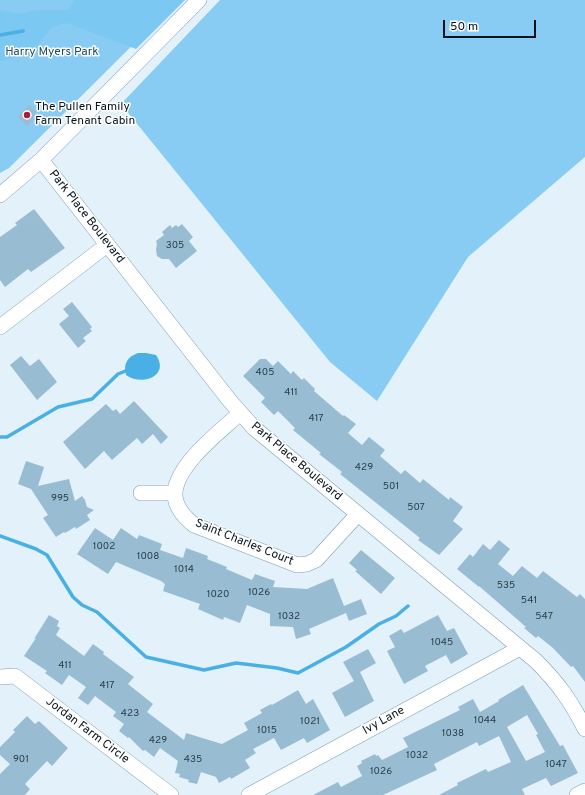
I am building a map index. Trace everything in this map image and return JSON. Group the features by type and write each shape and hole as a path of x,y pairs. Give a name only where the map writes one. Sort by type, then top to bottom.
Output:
{"street":[{"path":"0,195 41,160 199,0"},
{"name":"Park Place Boulevard","path":"41,160 230,401 254,428 536,661 552,677 572,704 585,729"},
{"path":"0,327 108,245"},
{"path":"141,493 175,493 181,472 196,454 240,413"},
{"name":"Saint Charles Court","path":"175,493 178,508 187,520 194,525 297,565 307,564 316,560 358,514"},
{"name":"Ivy Lane","path":"249,795 520,648"},
{"name":"Jordan Farm Circle","path":"0,677 15,676 171,795"},
{"path":"577,795 585,791"}],"green space":[{"name":"Harry Myers Park","path":"0,0 178,0 9,168 0,173"},
{"path":"220,0 585,0 585,157 468,257 377,401 330,362 121,104"}],"shaded area":[{"path":"75,0 185,0 136,49 67,23 53,26 39,43 25,56 0,61 0,10 18,14 38,10 68,10"},
{"path":"138,353 156,355 160,368 153,377 140,380 126,375 125,367 127,361"}],"building":[{"name":"The Pullen Family Farm Tenant Cabin","path":"29,105 36,112 34,114 36,116 27,126 18,117"},
{"path":"34,209 65,248 31,272 28,269 5,287 0,280 0,237 17,225 15,223"},
{"path":"182,224 193,237 189,241 197,251 176,268 169,259 162,259 157,256 156,241 164,235 162,232 170,225 172,228 176,225 178,227"},
{"path":"72,302 92,327 90,329 92,331 83,338 86,341 78,348 59,324 69,316 63,309"},
{"path":"21,356 30,366 39,359 57,382 37,400 10,365"},
{"path":"260,359 266,359 273,366 278,361 291,374 293,371 302,380 304,378 315,389 314,391 343,416 344,415 356,424 348,433 362,445 369,437 385,450 380,456 401,474 405,470 420,483 423,479 449,500 450,497 463,507 453,521 463,529 439,555 418,540 420,538 340,474 342,472 319,454 321,453 293,430 295,428 278,411 274,415 261,402 265,398 243,376"},
{"path":"134,401 168,437 161,444 153,434 142,444 137,438 112,460 104,451 85,469 63,442 106,404 113,411 116,409 120,414"},
{"path":"26,461 44,467 38,486 69,479 75,501 82,496 87,507 94,510 87,515 90,520 76,529 75,527 56,537 43,518 48,515 31,489 18,484"},
{"path":"95,528 113,540 121,528 137,539 139,535 162,544 160,550 183,558 186,548 208,556 207,559 227,567 226,569 252,580 255,574 275,581 273,587 307,589 333,578 344,606 361,599 367,614 349,621 346,613 309,629 311,634 296,639 293,627 270,626 270,614 247,605 240,623 224,617 223,620 198,609 200,604 163,591 165,584 161,581 116,562 108,574 77,554"},
{"path":"499,540 510,549 498,564 513,576 522,566 537,578 543,571 577,597 580,594 585,599 585,682 573,666 571,667 553,648 538,636 536,638 524,628 526,627 457,569 470,554 473,557 483,544 490,550"},
{"path":"361,550 395,578 381,594 355,571 357,570 349,563"},
{"path":"49,615 59,621 57,626 60,628 56,635 84,656 93,644 104,652 103,654 134,677 128,684 153,704 147,712 184,740 186,733 222,744 248,730 244,723 262,713 260,710 298,690 306,704 313,699 330,730 307,743 304,738 281,750 274,738 253,749 256,753 245,760 250,768 231,779 230,777 219,783 216,777 201,772 197,784 188,782 189,780 179,777 180,774 175,773 178,761 160,748 154,757 145,750 143,751 129,737 128,738 119,731 124,724 113,716 116,712 95,696 88,705 78,698 86,687 69,675 62,685 45,673 47,671 24,656"},
{"path":"438,615 447,631 454,628 468,654 451,664 446,655 425,666 428,671 404,684 387,651 395,647 389,636 401,629 404,633"},
{"path":"368,649 376,663 360,672 374,701 345,717 332,693 354,681 343,662"},
{"path":"523,685 560,746 563,745 578,773 551,786 546,778 522,789 525,795 439,795 458,785 457,783 486,769 488,772 511,762 499,736 479,746 477,742 434,764 437,770 383,795 313,795 338,782 341,787 362,776 357,766 362,763 361,761 375,754 382,760 408,747 403,738 460,710 458,707 473,699 480,712 499,701 498,700","holes":["527,715 538,734 536,735 545,752 526,761 507,727"]},
{"path":"27,716 35,724 39,721 68,748 52,766 47,761 25,784 30,789 25,795 0,795 0,774 10,764 0,755 0,747 15,732 13,730"}],"waterway":[{"path":"0,35 23,31"},
{"path":"0,437 7,437 58,407 92,399 118,374 128,370"},
{"path":"0,536 36,549 47,555 73,597 82,605 97,612 146,657 204,670 236,663 277,668 298,673 346,647 379,624 396,616 408,606"}],"place":[{"name":"The Pullen Family Farm Tenant Cabin","path":"27,115"}]}
